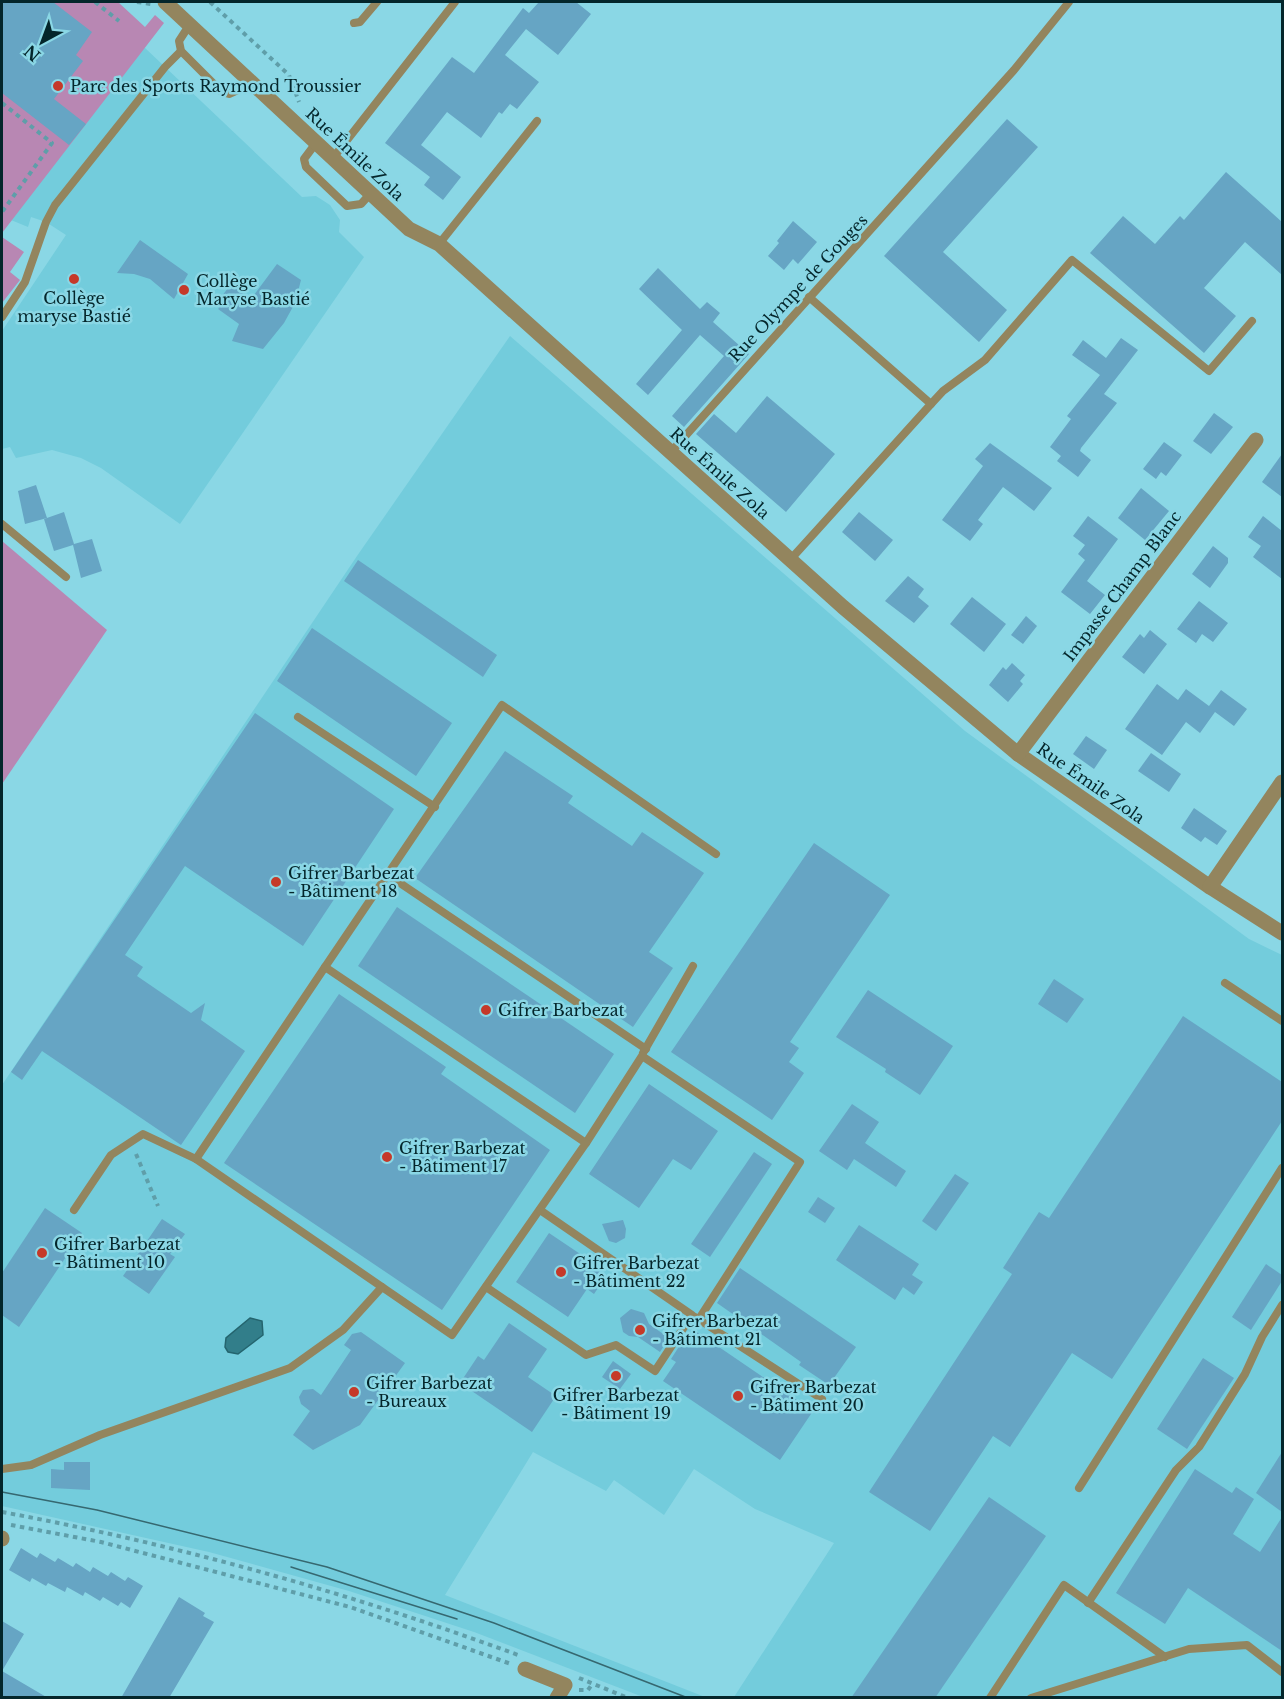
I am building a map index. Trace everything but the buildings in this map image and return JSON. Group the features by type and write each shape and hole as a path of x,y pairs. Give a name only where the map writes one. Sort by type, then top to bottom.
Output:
{"street":[{"name":"Rue Émile Zola","path":"165,2 409,229 440,244 790,560 1018,754 1210,887 1282,933"},
{"name":"Impasse Champ Blanc","path":"1018,754 1256,440"},
{"path":"1210,887 1282,782"},
{"path":"522,1662 565,1685 557,1698"}],"lane":[{"path":"354,23 360,22 377,2"},
{"path":"333,158 455,2"},
{"name":"Rue Olympe de Gouges","path":"670,453 1014,70 1069,2"},
{"path":"190,24 179,41 181,51 222,92 229,94 240,89 249,79"},
{"path":"2,317 25,282 46,222 55,205 165,67 181,51"},
{"path":"440,244 537,122"},
{"path":"316,143 304,159 306,167 347,206 361,204 371,193"},
{"path":"790,560 931,404 944,391 985,360 1072,260 1209,371 1252,321"},
{"path":"809,297 931,404"},
{"path":"2,524 66,577"},
{"path":"196,1159 502,705 716,854"},
{"path":"298,717 435,807"},
{"path":"388,875 800,1162 656,1371 616,1345 586,1355 486,1287"},
{"path":"74,1210 111,1155 143,1134 196,1159 452,1335 586,1143 644,1053 693,966"},
{"path":"325,967 586,1143"},
{"path":"1225,982 1282,1021"},
{"path":"1079,1488 1282,1168"},
{"path":"540,1209 695,1317 822,1399"},
{"path":"2,1469 31,1465 100,1435 290,1368 343,1330 382,1287"},
{"path":"1088,1603 1176,1470 1199,1447 1245,1374 1262,1337 1282,1305"},
{"path":"990,1698 1064,1585 1165,1657"},
{"path":"1031,1698 1189,1650 1248,1645 1282,1672"}],"path":[{"path":"95,2 118,21"},
{"path":"2,102 52,143 2,212"},
{"path":"131,1142 158,1206"},
{"path":"2,1512 202,1558 325,1591 450,1630 522,1662"},
{"path":"14,1515 17,1525"},
{"path":"2,1524 101,1542 350,1607 522,1662"}],"shaded area":[{"name":"Parc des Sports Raymond Troussier","path":"2,2 118,2 145,27 155,15 164,23 2,233"},
{"name":"Collège Maryse Bastié","path":"144,47 302,197 316,196 330,205 340,220 339,232 364,257 180,524 101,468 81,458 52,450 16,458 10,447 2,449 2,331 66,235 46,222 31,217 28,227 11,220"},
{"path":"2,237 24,252 10,272 20,280 2,303"},
{"path":"510,336 965,731 1249,939 1282,955 1282,1697 734,1697 834,1543 755,1509 694,1469 664,1515 614,1480 606,1491 533,1452 445,1595 705,1697 643,1697 474,1632 349,1591 209,1552 2,1506 2,1085 357,556"},
{"path":"2,541 107,630 2,784"},
{"path":"250,1318 262,1321 263,1335 238,1354 228,1352 225,1347 226,1338"}],"tram line":[{"path":"2,1492 97,1510 327,1567 494,1623 688,1698"},
{"path":"291,1567 457,1619"}],"place":[{"name":"Parc des Sports Raymond Troussier","path":"58,86"},
{"name":"Collège maryse Bastié","path":"74,279"},
{"name":"Collège Maryse Bastié","path":"184,290"},
{"name":"Gifrer Barbezat - Bâtiment 18","path":"276,882"},
{"name":"Gifrer Barbezat","path":"486,1010"},
{"name":"Gifrer Barbezat - Bâtiment 17","path":"387,1157"},
{"name":"Gifrer Barbezat - Bâtiment 10","path":"42,1253"},
{"name":"Gifrer Barbezat - Bâtiment 22","path":"561,1272"},
{"name":"Gifrer Barbezat - Bâtiment 21","path":"640,1330"},
{"name":"Gifrer Barbezat - Bâtiment 19","path":"616,1376"},
{"name":"Gifrer Barbezat - Bureaux","path":"354,1392"},
{"name":"Gifrer Barbezat - Bâtiment 20","path":"738,1396"}]}
